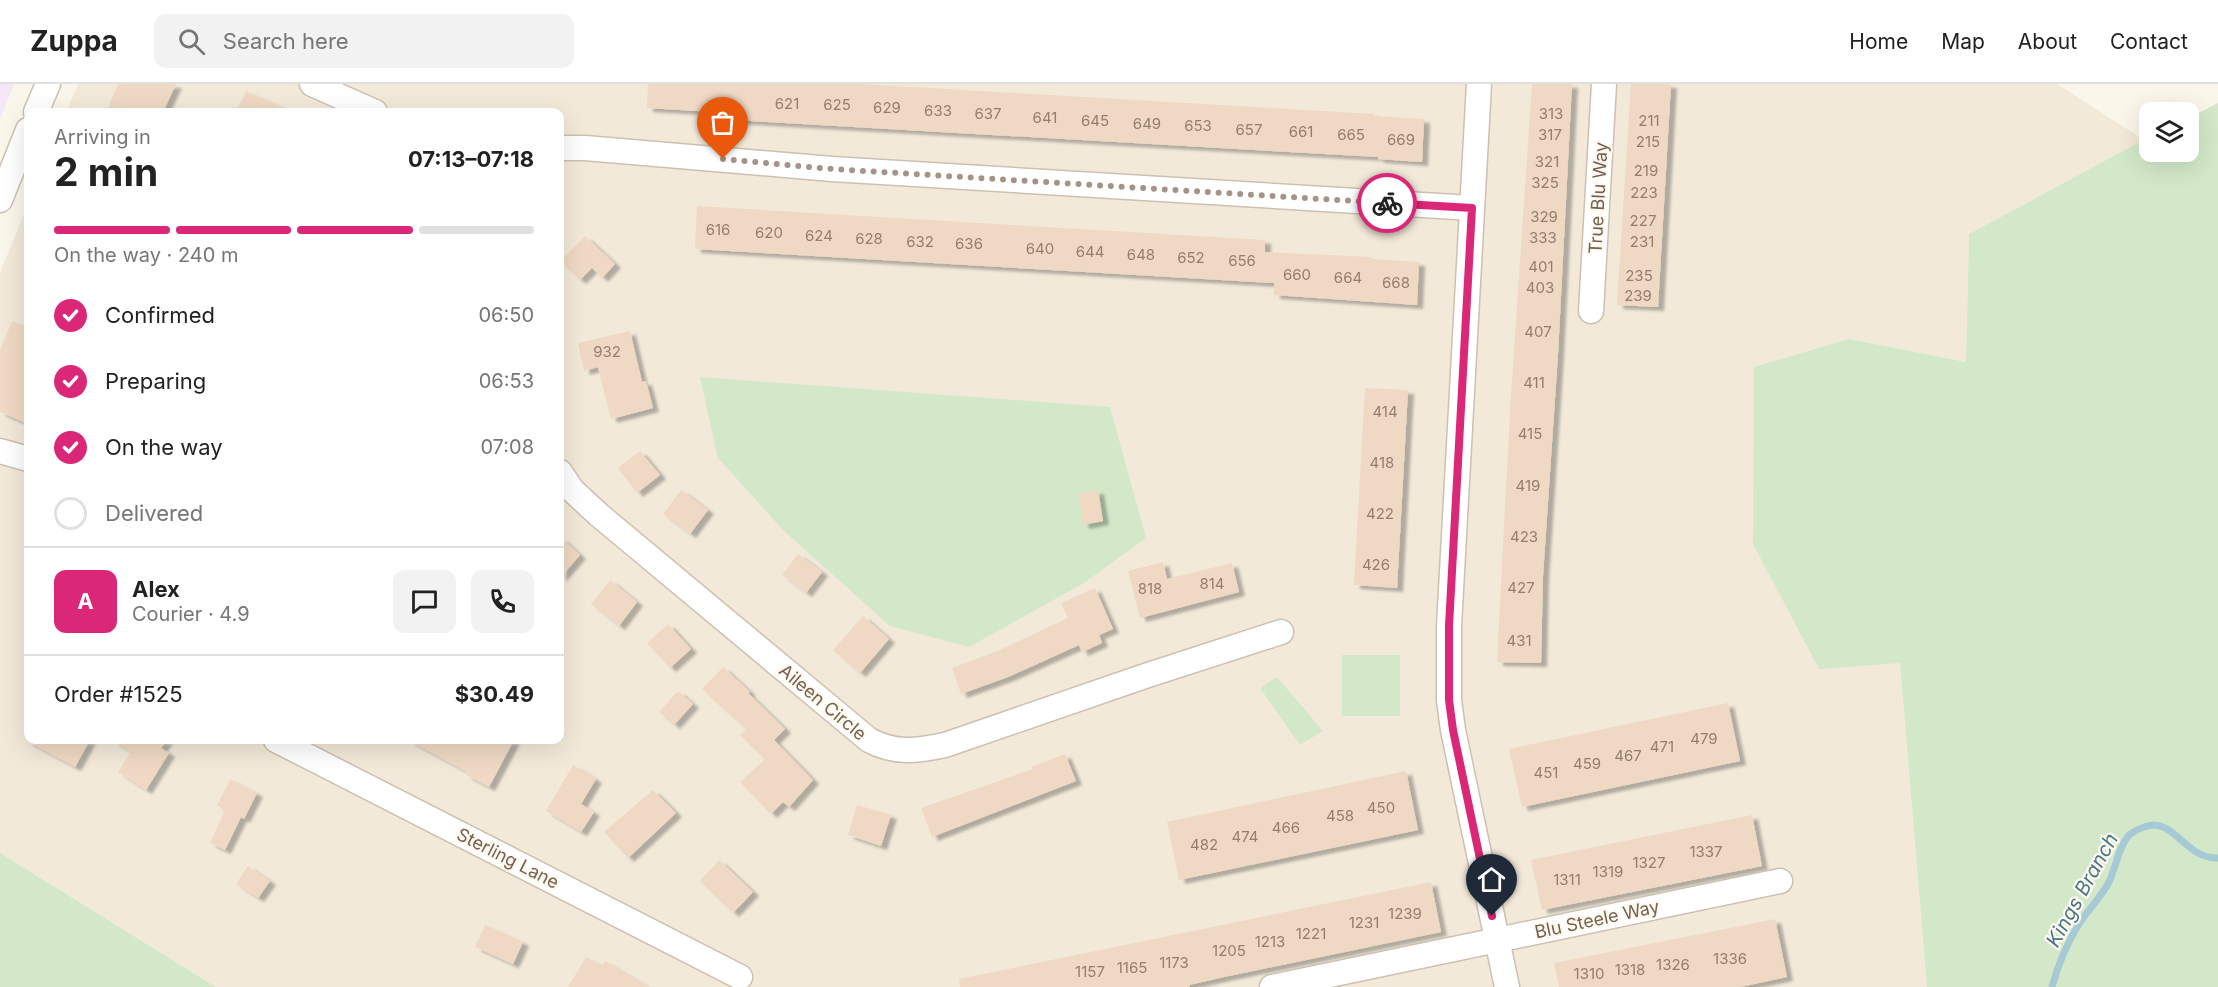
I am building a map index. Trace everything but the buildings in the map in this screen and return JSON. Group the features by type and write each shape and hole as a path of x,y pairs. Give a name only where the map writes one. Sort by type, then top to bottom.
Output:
{"street":[{"path":"38,108 48,84"},
{"path":"312,84 359,108"},
{"path":"1479,84 1449,626 1449,700 1453,730 1507,987"},
{"name":"True Blu Way","path":"1591,311 1604,84"},
{"path":"0,200 24,140"},
{"path":"564,148 832,169 1472,208"},
{"path":"0,451 24,458"},
{"name":"Aileen Circle","path":"564,478 598,515 869,740 883,748 921,751 945,745 1281,632"},
{"name":"Sterling Lane","path":"284,744 740,977"},
{"name":"Blu Steele Way","path":"1272,987 1780,881"}],"shaded area":[{"path":"0,84 14,84 0,119"},
{"path":"78,84 2057,84 2139,137 2139,143 1969,234 1966,362 1849,339 1900,663 1927,987 216,987 0,853 0,273 24,214 24,744 564,744 564,108 68,108"}],"green space":[{"path":"2218,103 2218,987 1927,987 1900,663 1819,669 1753,544 1754,367 1849,339 1966,362 1969,234 2139,142 2139,162 2199,162 2199,113"},
{"path":"700,377 1110,407 1146,538 1084,583 969,647 890,626 784,531 718,458"},
{"path":"1342,655 1400,655 1400,716 1342,716"},
{"path":"1277,677 1323,731 1300,745 1260,688"},
{"path":"0,853 216,987 0,987"}],"waterway":[{"name":"Kings Branch","path":"2052,987 2071,939 2109,882 2129,835 2148,826 2162,827 2199,853 2218,858"}],"way so far":[{"path":"723,159 832,169 1387,203"}],"route":[{"path":"1387,203 1472,208 1449,626 1449,700 1453,730 1492,916"}]}
